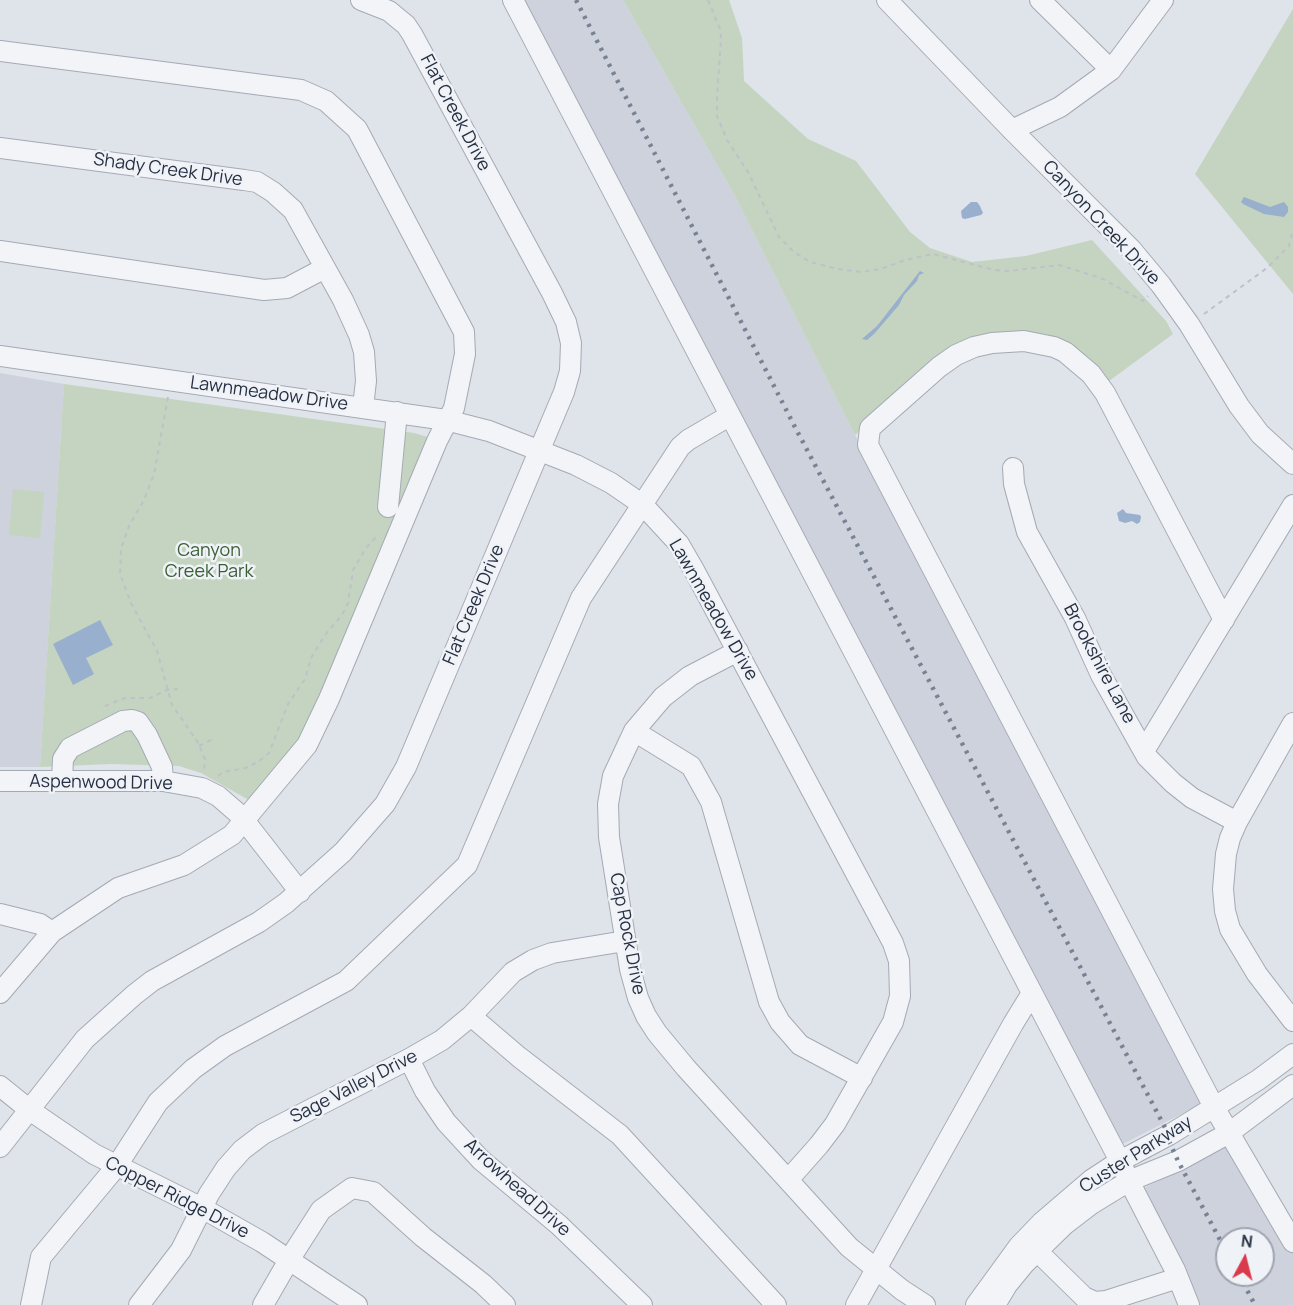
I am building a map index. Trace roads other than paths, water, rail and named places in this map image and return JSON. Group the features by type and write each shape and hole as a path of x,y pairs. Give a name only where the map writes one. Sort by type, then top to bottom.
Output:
{"street":[{"name":"Flat Creek Drive","path":"0,1147 85,1039 134,995 152,981 259,922 300,892 343,852 385,804 406,767 564,392 570,371 571,343 566,322 537,264 412,34 389,11 361,0"},
{"path":"513,0 1120,1161 1150,1219 1189,1305"},
{"name":"Canyon Creek Drive","path":"887,0 1131,249 1189,324 1239,406 1260,434 1293,464"},
{"path":"1040,0 1111,70"},
{"path":"1012,130 1060,107 1111,70 1163,0"},
{"path":"0,51 301,90 326,101 357,129 464,332 465,354 454,408 446,420 307,745 232,835 184,866 118,888 52,932 0,993"},
{"name":"Shady Creek Drive","path":"0,148 257,182 288,203 355,327 364,352 366,381 363,407"},
{"path":"0,251 264,290 287,288 325,268"},
{"path":"1224,620 1105,393 1090,374 1065,352 1054,347 1024,341 992,343 974,347 956,355 939,367 870,428 868,445 1214,1107 1291,1237"},
{"name":"Lawnmeadow Drive","path":"0,356 397,412 446,420 489,431 540,450 604,479 643,505 666,529 687,556 896,952 901,980 896,1014 862,1078 825,1138 788,1180"},
{"path":"388,507 397,412"},
{"path":"31,1305 41,1257 116,1167 158,1102 193,1069 225,1046 346,981 467,864 581,598 680,447 729,416"},
{"name":"Brookshire Lane","path":"1012,468 1027,532 1075,618 1101,675 1144,751 1159,770 1192,798 1237,822"},
{"path":"1144,751 1293,505"},
{"name":"Cap Rock Drive","path":"738,651 680,682 655,705 634,731 614,776 608,804 609,837 630,969 638,998 657,1033 686,1068 849,1246 925,1305"},
{"path":"62,781 63,759 70,748 123,721 132,720 138,722 147,735 162,767 163,781"},
{"path":"1293,723 1237,822 1230,838 1224,873 1225,911 1230,929 1257,974 1293,1021"},
{"path":"634,731 691,766 711,802 769,1002 780,1022 800,1045 862,1078"},
{"name":"Aspenwood Drive","path":"0,781 163,781 202,788 228,804 244,820 300,892"},
{"path":"0,914 40,924 52,932"},
{"name":"Sage Valley Drive","path":"139,1305 181,1250 209,1194 226,1168 242,1150 263,1134 442,1040 471,1016 513,972 533,960 552,953 625,941"},
{"path":"856,1305 1032,993"},
{"path":"471,1016 519,1057 620,1135 776,1305"},
{"name":"Custer Parkway","path":"976,1305 1019,1246 1042,1222 1091,1180 1120,1161 1169,1136 1257,1080 1293,1054"},
{"name":"Arrowhead Drive","path":"409,1059 424,1090 446,1122 480,1160 559,1225 642,1305"},
{"name":"Custer Parkway","path":"995,1305 1007,1285 1037,1251 1090,1205 1129,1181 1178,1161 1230,1133 1293,1085"},
{"name":"Copper Ridge Drive","path":"0,1086 73,1142 116,1167 202,1208 289,1260 357,1305"},
{"path":"263,1305 321,1210 352,1188 373,1192 423,1238 483,1284 505,1305"},
{"path":"1037,1251 1084,1297 1095,1302 1106,1301 1178,1278"}],"water":[{"path":"1244,197 1270,207 1284,202 1288,207 1288,212 1284,217 1264,214 1243,204 1241,202"},
{"path":"971,202 977,202 983,213 962,218 961,211"},
{"path":"920,271 924,273 919,275 899,305 874,334 867,340 862,339 877,326"},
{"path":"1123,509 1126,513 1140,515 1140,522 1137,524 1132,521 1125,523 1119,521 1117,513"},
{"path":"100,620 113,645 86,658 94,674 73,685 53,644"}],"railway":[{"path":"576,0 796,429 1169,1135 1168,1139 1178,1161 1215,1230"},
{"path":"1245,1287 1255,1305"}],"park label":[{"name":"Canyon Creek Park","path":"209,561"}]}
